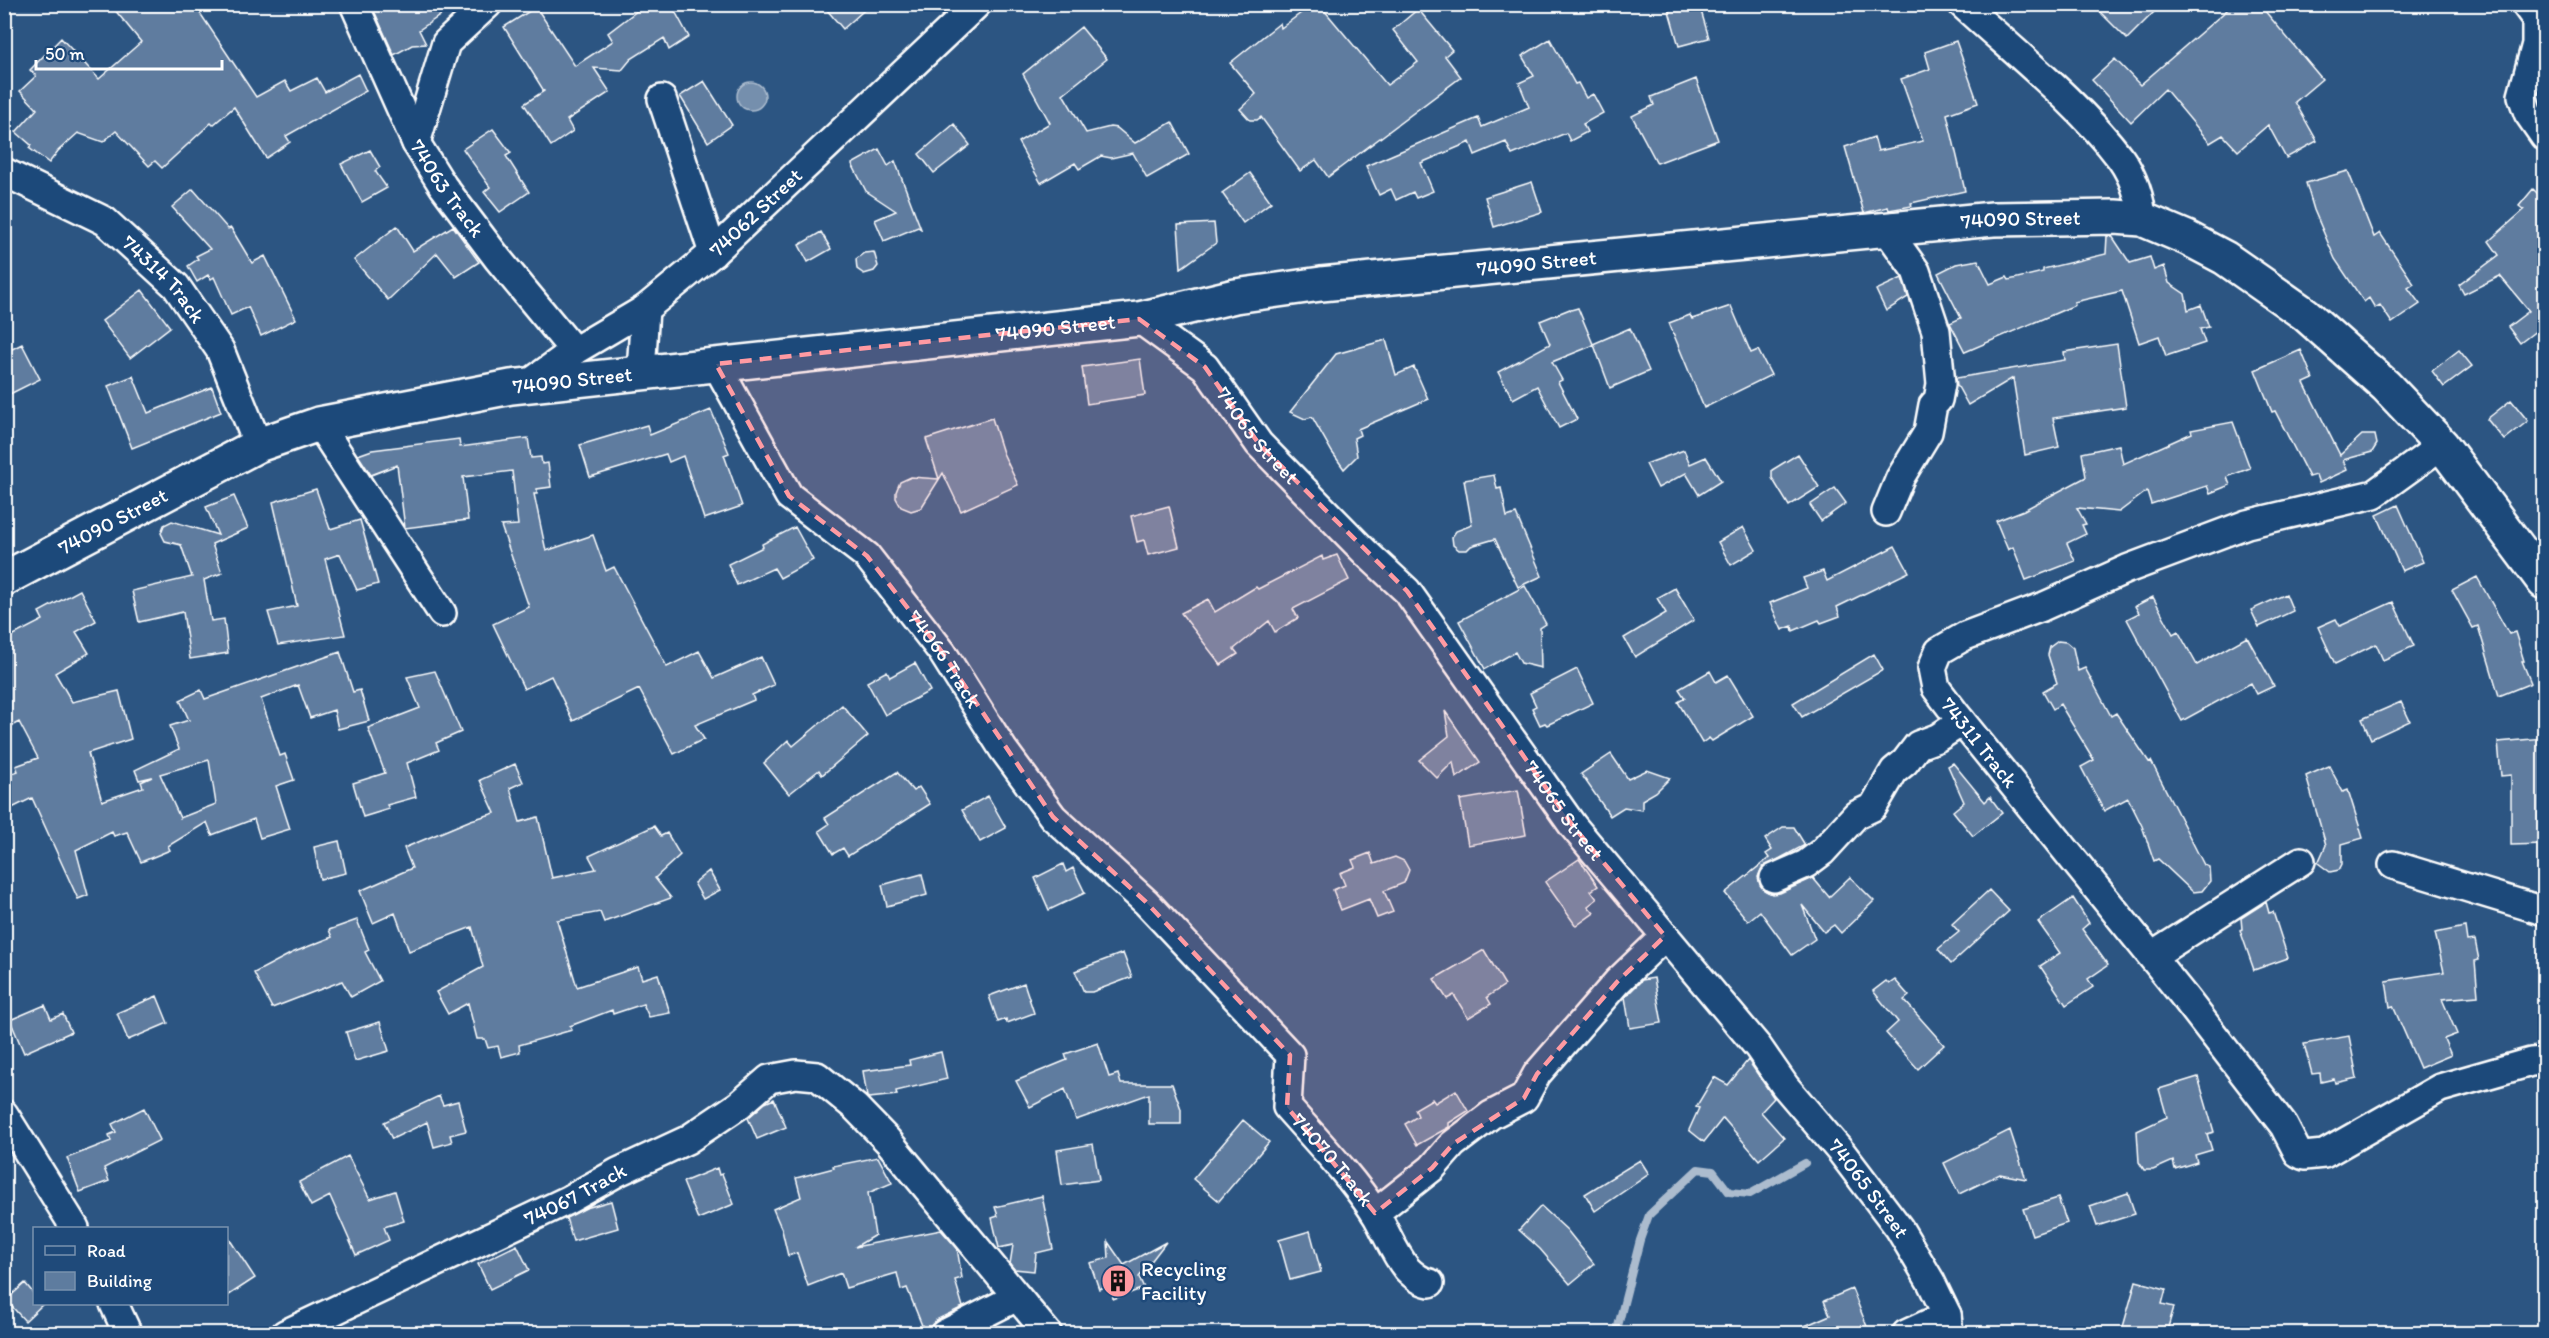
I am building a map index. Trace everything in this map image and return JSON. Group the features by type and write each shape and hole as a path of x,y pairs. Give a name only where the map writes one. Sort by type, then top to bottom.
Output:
{"street":[{"name":"74063 Track","path":"354,4 416,143 443,186 498,259 574,351"},
{"path":"416,143 446,43 488,4"},
{"name":"74062 Street","path":"511,387 530,383 574,351 645,309 713,254 977,4"},
{"path":"1962,4 2076,110 2122,160 2141,200 2142,219"},
{"path":"2525,4 2536,19 2536,44 2522,96 2528,113 2544,136"},
{"path":"662,99 713,254"},
{"name":"74314 Track","path":"4,172 105,220 176,286 220,350 258,445"},
{"name":"74090 Street","path":"4,579 258,445 319,424 511,387 1139,319 1236,296 1322,284 1993,219 2115,217 2142,219 2187,238 2225,258 2305,314 2386,386 2442,445 2544,582"},
{"path":"1886,229 1916,271 1936,331 1941,384 1938,399 1933,405 1928,432 1900,478 1886,512"},
{"path":"642,372 645,309"},
{"name":"74065 Street","path":"1139,319 1205,367 1259,444 1365,552 1407,591 1573,826 1758,1047 1785,1086 1842,1153 1899,1228 1931,1282 1948,1324"},
{"name":"74066 Track","path":"716,364 789,496 867,556 942,652 1004,749 1053,817 1146,902 1189,946"},
{"path":"319,424 442,613"},
{"name":"74311 Track","path":"2442,445 2374,494 2247,524 2127,569 1965,636 1939,651 1932,668 1936,688 2284,1126 2298,1153 2304,1156 2324,1154 2440,1088 2531,1062 2544,1061"},
{"path":"1774,878 1806,864 1822,852 1856,815 1873,807 1894,771 1905,762 1918,745 1937,738 1962,722"},
{"path":"2151,956 2301,861"},
{"path":"2393,865 2544,911"},
{"path":"1375,1213 1432,1168 1453,1144 1491,1115 1524,1098 1537,1074 1617,982 1665,936"},
{"name":"74070 Track","path":"1189,946 1290,1055 1287,1107 1326,1151 1375,1213 1391,1245 1407,1269 1421,1281 1430,1283"},
{"name":"74067 Track","path":"285,1334 558,1205 618,1172 687,1140 739,1105 769,1078 796,1074 817,1076 855,1107 888,1141 1048,1334"},
{"path":"4,1114 74,1227"},
{"path":"945,1334 1017,1297"},
{"path":"114,1305 128,1334"},
{"path":"1906,1334 1948,1324"}],"highlighted area":[{"path":"1139,319 1205,367 1259,444 1407,591 1573,826 1665,936 1617,982 1537,1074 1524,1098 1453,1144 1432,1168 1375,1213 1287,1107 1290,1055 1146,902 1053,817 942,652 867,556 789,496 716,364"}],"water":[{"path":"751,82 761,86 765,96 761,106 751,110 741,106 737,96 741,86"}],"building":[{"path":"110,4 194,4 256,97 285,81 291,91 317,78 325,92 358,74 366,91 286,136 290,142 266,158 234,107 213,125 211,123 162,168 155,161 149,166 116,131 103,142 78,133 58,151 49,163 29,148 31,145 16,132 37,109 20,91 36,76 30,70 61,38 99,79 141,42"},
{"path":"371,4 457,4 419,30 426,44 412,45 394,55"},
{"path":"646,4 671,4 689,37 669,50 664,38 631,59 622,70 594,68 610,92 567,120 573,131 551,146 524,104 544,91 504,27 536,7 575,66 613,41 608,33"},
{"path":"822,4 871,4 843,29"},
{"path":"1313,4 1319,4 1387,85 1418,62 1393,30 1418,9 1452,50 1445,56 1461,77 1328,177 1316,160 1300,171 1261,117 1257,120 1250,120 1240,109 1256,94 1230,63 1280,23 1281,28"},
{"path":"1667,4 1699,4 1709,38 1679,46"},
{"path":"2092,4 2162,4 2127,39"},
{"path":"2234,4 2259,4 2322,79 2295,102 2317,141 2286,158 2268,125 2238,151 2223,135 2210,143 2165,89 2131,122 2092,80 2115,59 2140,85"},
{"path":"1081,27 1107,59 1063,94 1086,133 1110,127 1117,128 1135,143 1172,122 1189,154 1147,178 1133,153 1111,158 1101,156 1079,169 1075,163 1041,183 1018,142 1050,123 1023,74"},
{"path":"1550,39 1575,84 1578,83 1586,98 1593,94 1603,113 1583,124 1587,132 1570,141 1566,133 1512,155 1506,142 1475,155 1470,142 1421,163 1433,191 1416,198 1413,192 1396,200 1391,189 1379,195 1366,166 1478,118 1482,127 1529,107 1519,83 1534,76 1522,56"},
{"path":"1956,41 1978,103 1947,114 1965,191 1911,203 1912,206 1889,210 1888,207 1864,213 1845,147 1874,137 1878,151 1923,141 1901,79 1930,69 1925,52"},
{"path":"1696,79 1718,140 1657,163 1632,116 1654,105 1651,97"},
{"path":"704,81 732,125 708,142 680,96"},
{"path":"954,124 970,145 934,173 919,154"},
{"path":"493,129 511,153 506,156 529,192 500,212 484,192 490,187 463,149"},
{"path":"879,149 888,166 895,161 921,229 918,227 884,241 875,220 896,211 866,191 852,164"},
{"path":"370,150 380,167 375,171 387,188 362,202 341,164"},
{"path":"2348,171 2374,237 2380,233 2414,284 2408,288 2420,304 2392,323 2380,305 2375,308 2369,298 2364,302 2335,259 2314,210 2306,183"},
{"path":"1250,173 1271,202 1243,223 1222,193"},
{"path":"1532,182 1542,212 1494,227 1485,197"},
{"path":"193,189 228,229 231,228 252,263 265,256 296,319 261,336 248,307 231,315 214,277 211,279 208,275 197,282 188,266 198,259 196,256 210,249 172,207"},
{"path":"2533,189 2539,195 2544,189 2544,331 2541,327 2520,343 2508,327 2529,311 2500,276 2464,294 2459,285 2499,255 2489,241 2524,210 2519,206"},
{"path":"1214,223 1216,243 1181,268 1178,225"},
{"path":"397,226 413,251 453,226 479,262 456,277 437,253 388,300 354,260"},
{"path":"821,232 831,249 808,262 799,245"},
{"path":"2107,236 2112,236 2130,263 2150,257 2154,270 2164,266 2169,283 2185,294 2188,310 2201,305 2209,327 2200,329 2205,343 2166,356 2159,336 2139,343 2122,291 2074,302 2075,305 1965,352 1950,323 1961,318 1938,273 1956,264 1978,260 1990,284 2007,277 2009,280 2043,272 2043,269 2106,254"},
{"path":"874,252 878,266 874,271 864,274 857,269 856,259 864,253"},
{"path":"1902,278 1908,297 1886,311 1876,290"},
{"path":"142,290 170,327 130,358 102,321"},
{"path":"1731,306 1751,353 1758,350 1771,375 1704,408 1669,323 1690,315 1692,319"},
{"path":"1578,308 1593,344 1630,328 1649,371 1610,388 1594,345 1552,362 1562,380 1558,382 1577,419 1559,428 1537,386 1513,399 1498,372 1550,344 1540,321"},
{"path":"1386,340 1396,375 1414,367 1428,399 1358,429 1360,435 1354,438 1357,456 1344,469 1312,417 1305,419 1290,412 1336,354"},
{"path":"22,344 40,379 4,397 4,353"},
{"path":"2117,344 2126,407 2053,418 2059,447 2025,455 2013,378 1968,405 1957,385 1956,378 2065,360 2064,352"},
{"path":"2301,350 2313,379 2304,383 2340,455 2362,435 2375,435 2377,444 2372,452 2343,460 2347,470 2319,483 2316,475 2309,477 2275,411 2272,412 2255,370"},
{"path":"2459,350 2472,366 2444,387 2432,371"},
{"path":"1140,359 1145,395 1087,404 1082,367"},
{"path":"133,376 148,413 212,387 221,412 132,448 108,386"},
{"path":"2511,400 2528,421 2504,440 2487,419"},
{"path":"711,410 729,453 724,455 742,506 704,519 683,456 669,462 666,454 590,477 580,445 647,425 650,435"},
{"path":"992,418 1003,453 1018,485 961,511 943,473 921,508 911,511 901,507 896,498 900,482 911,477 939,479 926,439"},
{"path":"2233,422 2250,468 2227,477 2230,485 2210,493 2207,486 2151,504 2147,491 2119,512 2077,508 2086,524 2082,525 2086,534 2067,543 2075,561 2026,580 2013,547 2008,550 1996,521 2024,510 2086,477 2082,453 2119,445 2123,464 2192,433 2191,430"},
{"path":"528,438 531,458 541,457 542,464 548,463 551,487 537,489 537,494 534,494 546,551 593,535 606,571 614,567 667,667 699,651 714,678 761,657 774,685 752,695 754,700 695,725 704,739 674,754 639,689 573,721 551,676 524,689 493,624 529,607 501,526 518,525 512,471 463,477 468,520 405,528 397,465 371,475 358,455 372,450 459,439 460,447"},
{"path":"1684,450 1690,464 1706,457 1721,481 1699,495 1686,473 1658,488 1646,464"},
{"path":"1798,454 1819,487 1789,506 1772,478 1772,470"},
{"path":"1494,475 1497,489 1501,488 1507,517 1516,514 1542,576 1518,587 1495,539 1471,546 1467,550 1459,550 1453,545 1452,537 1456,531 1472,525 1464,480"},
{"path":"1835,488 1846,503 1821,521 1810,505"},
{"path":"316,489 330,529 360,520 378,584 357,590 340,554 325,559 345,635 278,645 268,612 297,606 273,502"},
{"path":"234,496 248,528 212,544 222,573 204,580 211,621 224,619 228,653 190,659 183,612 139,622 132,591 192,577 181,545 165,541 161,533 164,525 172,521 218,535 206,507"},
{"path":"2398,505 2423,562 2402,571 2377,515"},
{"path":"1169,506 1179,547 1148,555 1144,540 1137,542 1131,516"},
{"path":"795,527 813,560 780,578 774,568 737,585 728,564 763,547 762,544"},
{"path":"1743,527 1756,550 1731,565 1718,542"},
{"path":"1895,546 1909,572 1837,607 1840,616 1821,623 1819,620 1793,631 1792,626 1782,630 1770,603 1807,588 1803,578 1823,571 1827,581"},
{"path":"1337,555 1349,580 1293,609 1298,618 1275,632 1269,621 1234,649 1238,654 1221,665 1181,613 1208,599 1215,612 1256,587 1258,589 1322,556 1323,560"},
{"path":"2477,577 2509,634 2515,632 2524,661 2522,661 2531,683 2499,696 2478,626 2473,628 2452,590"},
{"path":"1525,586 1546,624 1540,628 1541,668 1521,663 1515,652 1485,669 1459,621"},
{"path":"1675,588 1694,620 1635,657 1624,638 1666,613 1657,598"},
{"path":"80,590 96,621 76,632 89,653 55,673 72,702 119,691 131,739 88,753 102,801 143,787 141,782 152,777 139,780 135,770 179,749 170,726 189,720 180,700 201,690 205,699 340,652 353,692 360,690 369,721 338,729 334,710 310,718 298,685 261,699 280,756 285,754 294,780 276,786 290,829 260,838 254,819 212,835 207,822 168,846 170,850 141,862 127,832 114,836 112,832 76,850 88,895 78,899 32,798 4,812 4,776 18,771 16,766 38,758 19,722 4,730 4,640 43,620 39,612","holes":["209,760 216,804 180,818 160,774"]},
{"path":"2286,594 2293,611 2259,627 2251,610"},
{"path":"2153,597 2173,634 2178,631 2197,665 2247,637 2274,686 2257,694 2251,683 2182,721 2127,619 2139,613 2135,606"},
{"path":"2393,602 2414,646 2383,660 2376,644 2335,664 2318,627 2336,619 2340,626"},
{"path":"2058,641 2066,642 2073,648 2078,671 2085,668 2111,716 2116,713 2149,762 2151,761 2204,865 2209,867 2210,881 2202,891 2193,892 2158,859 2154,861 2142,826 2128,798 2104,811 2081,767 2094,760 2060,704 2053,709 2043,691 2057,683 2048,655 2050,647"},
{"path":"1874,654 1883,670 1802,717 1793,703"},
{"path":"915,663 930,691 885,715 867,682 887,671 890,677"},
{"path":"1577,669 1593,703 1547,725 1545,723 1540,725 1532,708 1536,706 1530,693"},
{"path":"435,671 461,732 436,743 439,750 407,763 416,797 387,805 389,809 363,817 353,783 385,773 368,728 420,708 407,677"},
{"path":"1710,671 1716,682 1728,675 1753,716 1712,741 1709,738 1702,743 1678,702 1685,698 1679,689"},
{"path":"2401,702 2410,721 2371,739 2362,719"},
{"path":"842,705 868,736 822,775 819,770 789,794 764,763 788,740 793,746"},
{"path":"1445,711 1480,762 1456,778 1453,762 1437,778 1419,760 1449,736"},
{"path":"2544,738 2544,844 2511,845 2511,775 2501,776 2498,742"},
{"path":"1611,754 1628,779 1647,770 1670,778 1656,792 1642,800 1642,810 1624,807 1610,816 1581,774"},
{"path":"1953,763 1985,802 1990,797 2002,813 1973,836 1953,811 1964,802 1948,766"},
{"path":"515,764 523,782 510,788 520,822 538,817 552,878 596,869 589,856 654,826 661,836 667,833 680,855 655,878 671,898 604,922 600,912 557,920 577,987 638,967 642,979 658,974 670,1013 649,1017 643,1004 613,1014 612,1010 570,1026 572,1030 519,1045 520,1052 501,1057 498,1046 488,1048 485,1039 477,1039 468,1003 448,1014 436,992 483,967 472,927 409,951 395,913 373,923 360,891 412,868 404,848 471,820 495,813 480,780"},
{"path":"2329,766 2343,792 2348,790 2363,838 2342,844 2342,864 2339,870 2330,872 2318,863 2326,845 2306,776"},
{"path":"897,772 913,791 919,787 930,804 848,856 843,848 833,854 819,831 829,824 825,818"},
{"path":"1518,790 1526,835 1468,845 1460,800"},
{"path":"988,796 1006,828 980,842 962,810"},
{"path":"1783,827 1794,827 1805,845 1762,868 1758,877 1764,890 1772,894 1780,893 1813,878 1829,897 1850,877 1874,901 1841,933 1834,925 1824,932 1802,905 1815,939 1792,955 1760,911 1748,921 1725,893 1769,858 1766,854 1772,850 1765,839"},
{"path":"339,841 346,873 320,879 314,847"},
{"path":"1370,853 1374,864 1395,857 1404,861 1409,870 1404,883 1384,891 1393,912 1377,918 1369,899 1341,910 1333,890 1345,885 1340,873 1355,867 1352,860"},
{"path":"1579,859 1598,886 1591,891 1597,899 1588,906 1594,913 1576,926 1545,882"},
{"path":"1063,864 1066,872 1073,868 1085,893 1049,910 1035,878"},
{"path":"709,871 720,890 703,899 694,883"},
{"path":"922,874 927,895 887,906 882,885"},
{"path":"1989,890 2009,911 1951,964 1938,949 1959,932 1952,924"},
{"path":"2073,898 2089,923 2082,929 2108,965 2088,979 2093,987 2066,1005 2040,966 2060,953 2038,922"},
{"path":"2266,902 2269,913 2273,912 2288,958 2254,970 2240,930 2242,929 2241,918"},
{"path":"357,920 369,950 365,952 380,981 351,997 342,981 272,1008 254,973 292,953 332,937 329,930"},
{"path":"2465,927 2467,941 2475,940 2479,960 2475,961 2478,996 2442,999 2457,1034 2444,1039 2451,1055 2420,1068 2393,1006 2390,1007 2386,981 2444,972 2435,933"},
{"path":"1484,950 1505,985 1487,997 1491,1004 1468,1018 1454,995 1447,999 1434,979"},
{"path":"1123,953 1132,977 1092,992 1084,992 1075,971"},
{"path":"1654,978 1662,1023 1630,1028 1625,997 1642,980"},
{"path":"1895,980 1909,996 1904,1000 1944,1045 1918,1069 1886,1033 1898,1022 1873,991 1886,981 1889,984"},
{"path":"1024,983 1034,1013 1007,1023 1006,1019 998,1022 989,996"},
{"path":"157,996 168,1023 128,1040 117,1013"},
{"path":"45,1005 51,1019 63,1014 71,1032 24,1053 10,1020"},
{"path":"380,1022 389,1051 355,1061 346,1032"},
{"path":"2349,1036 2357,1078 2335,1083 2334,1079 2321,1082 2320,1073 2312,1074 2304,1044"},
{"path":"1098,1043 1109,1077 1118,1074 1121,1084 1172,1084 1181,1109 1181,1124 1149,1124 1149,1094 1076,1120 1065,1089 1030,1107 1016,1081 1067,1060 1065,1054"},
{"path":"941,1052 947,1079 896,1091 897,1095 867,1097 863,1071 910,1065 909,1060"},
{"path":"1748,1060 1774,1098 1761,1112 1784,1138 1759,1160 1723,1118 1704,1142 1689,1130 1699,1108 1696,1107 1714,1077 1728,1085"},
{"path":"2198,1077 2214,1132 2207,1134 2212,1150 2195,1155 2197,1162 2175,1169 2173,1161 2153,1170 2144,1170 2139,1162 2137,1131 2167,1117 2159,1089"},
{"path":"1456,1090 1468,1111 1449,1123 1449,1127 1417,1145 1405,1124 1418,1116 1415,1109 1432,1099 1435,1103"},
{"path":"439,1096 443,1105 458,1101 466,1131 450,1135 452,1142 434,1147 427,1122 392,1139 384,1122"},
{"path":"774,1099 786,1127 757,1139 748,1118 765,1103"},
{"path":"144,1108 160,1140 104,1168 109,1181 80,1192 67,1158 111,1141 109,1135 116,1132 112,1124"},
{"path":"1243,1120 1269,1142 1219,1201 1193,1179"},
{"path":"2010,1130 2026,1179 2000,1174 1959,1194 1944,1163"},
{"path":"1093,1144 1099,1180 1062,1185 1057,1150"},
{"path":"348,1156 370,1199 395,1191 404,1221 384,1227 389,1240 356,1255 330,1196 311,1206 299,1182"},
{"path":"878,1157 892,1183 868,1193 875,1235 855,1247 941,1230 957,1248 962,1278 955,1280 963,1307 936,1320 925,1333 907,1288 901,1290 897,1273 846,1288 841,1273 808,1286 797,1253 788,1256 782,1230 773,1209 801,1197 796,1178 834,1168 833,1166"},
{"path":"1640,1160 1649,1174 1595,1211 1585,1194"},
{"path":"717,1168 719,1175 722,1174 734,1204 698,1219 683,1182"},
{"path":"2128,1193 2135,1214 2097,1226 2090,1206"},
{"path":"1042,1196 1053,1249 1036,1253 1034,1271 1014,1269 1010,1264 1013,1245 999,1248 992,1218 998,1216 995,1207"},
{"path":"2058,1198 2067,1223 2032,1235 2023,1209"},
{"path":"611,1201 618,1228 573,1241 566,1218 586,1208"},
{"path":"1541,1206 1567,1230 1594,1264 1570,1284 1540,1249 1519,1230"},
{"path":"1310,1231 1321,1272 1290,1280 1279,1240"},
{"path":"228,1237 255,1278 228,1296"},
{"name":"Recycling Facility","path":"1108,1242 1124,1265 1166,1242 1139,1277 1144,1288 1113,1299 1112,1284 1099,1289 1090,1263 1109,1258"},
{"path":"517,1245 529,1270 490,1289 478,1264"},
{"path":"2136,1281 2166,1289 2162,1304 2174,1307 2166,1334 2121,1334"},
{"path":"25,1283 33,1293 33,1305 42,1305 25,1321 6,1300"},
{"path":"1852,1289 1870,1334 1786,1334 1830,1315 1824,1301"}],"waterway":[{"path":"1616,1334 1640,1240 1649,1215 1698,1169 1713,1171 1729,1192 1750,1194 1805,1163"}],"place":[{"name":"Recycling Facility","path":"1118,1281"}]}
